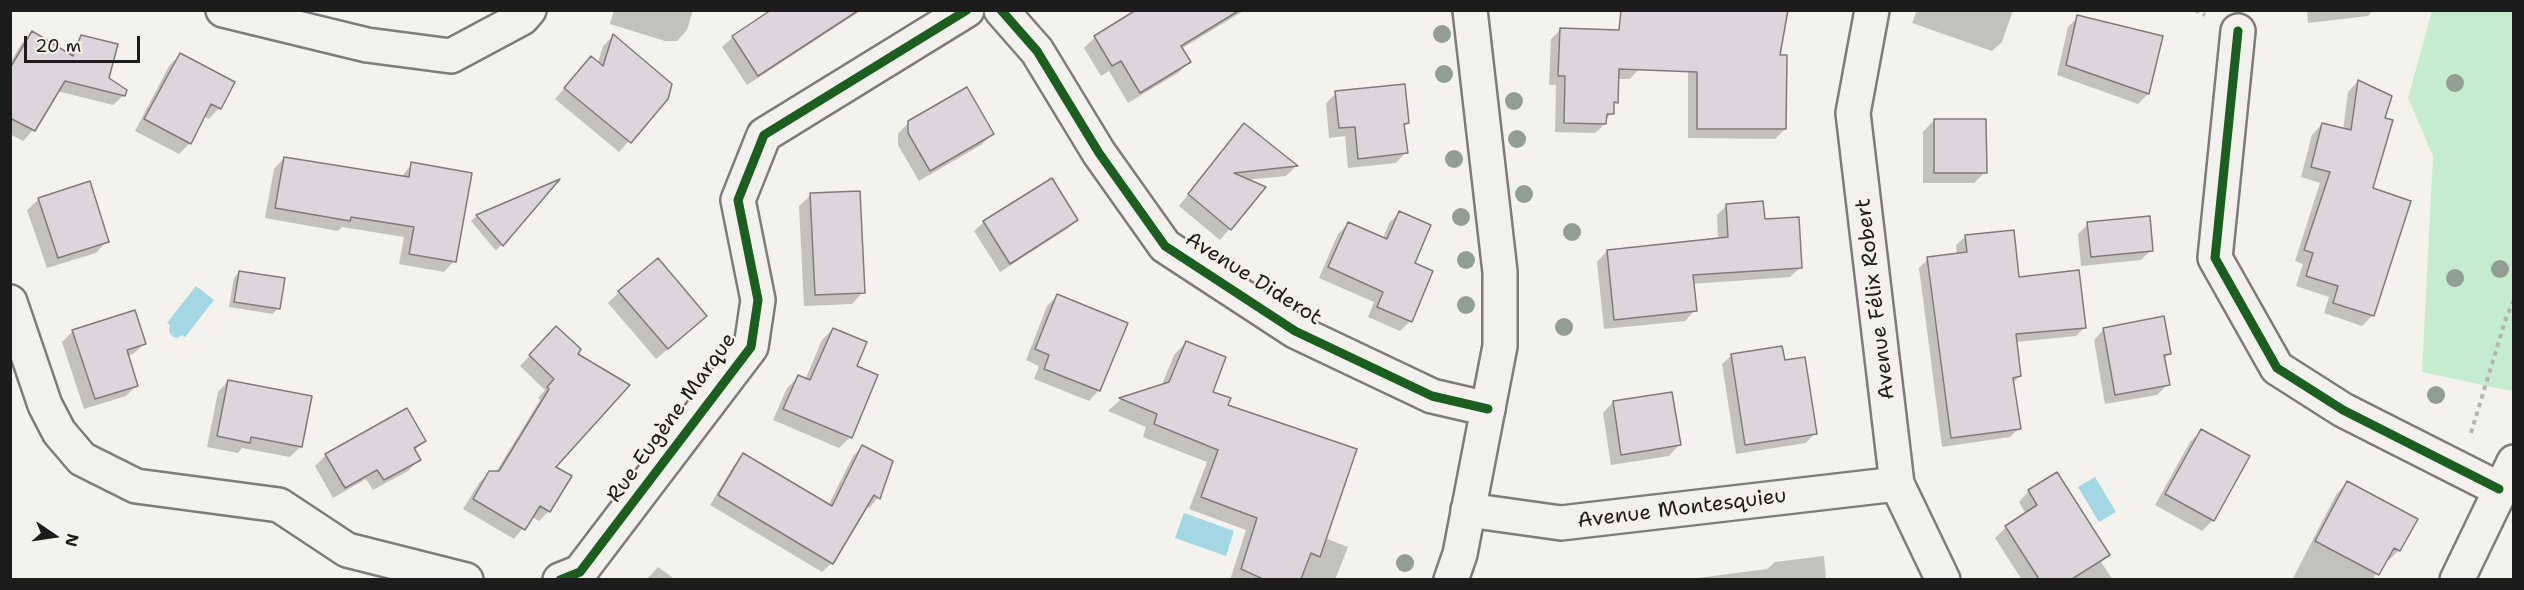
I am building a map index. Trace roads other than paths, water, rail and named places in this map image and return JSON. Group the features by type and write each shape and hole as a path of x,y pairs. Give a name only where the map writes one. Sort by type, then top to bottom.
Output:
{"street":[{"path":"223,10 367,45 450,56 522,18 529,10"},
{"name":"Rue Eugène Marque","path":"560,579 580,572 751,347 758,300 738,200 764,135 967,10"},
{"name":"Avenue Diderot","path":"1000,10 1037,51 1100,153 1165,246 1295,331 1431,396 1488,410"},
{"path":"1451,579 1460,554 1500,346 1500,272 1470,10"},
{"name":"Avenue Félix Robert","path":"1872,10 1853,113 1897,484 1943,579"},
{"path":"2238,31 2215,258 2277,368 2343,410 2460,469 2506,475 2457,579"},
{"path":"10,302 45,405 59,432 82,459 136,486 279,505 347,550 466,579"},
{"name":"Avenue Montesquieu","path":"1468,510 1561,523 1897,484"}],"water":[{"path":"196,286 214,300 185,337 182,335 178,338 173,337 169,332 170,325 167,323"},
{"path":"2095,477 2116,512 2099,522 2078,487"},
{"path":"1184,513 1234,531 1226,556 1175,538"}]}
